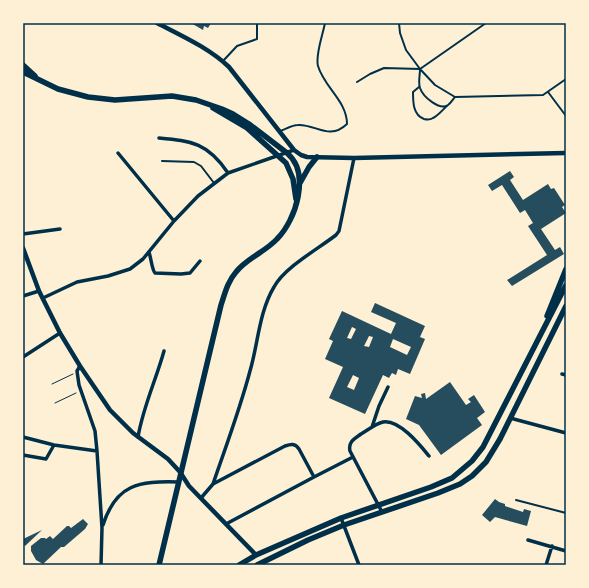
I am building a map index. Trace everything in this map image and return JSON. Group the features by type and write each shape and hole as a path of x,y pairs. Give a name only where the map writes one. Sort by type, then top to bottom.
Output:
{"main road":[{"path":"23,65 39,80"},
{"path":"23,72 66,92 88,97 115,100 158,96 180,97 196,100 210,106 247,128 280,156 290,170 293,179 296,201"},
{"path":"159,565 180,472 227,286 233,275 243,265 270,246 283,232 292,217 299,185 297,167 293,158 249,124 222,108 210,106"},
{"path":"299,185 309,167 317,157"},
{"path":"533,350 566,268"},
{"path":"241,564 256,555 341,518 431,487 452,478 472,462 484,447 566,285"},
{"path":"257,565 290,548 344,525 438,493 466,480 479,469 491,454 566,306"},
{"path":"543,352 566,313"}],"street":[{"path":"157,23 210,52 223,61 294,150 304,156 354,158 566,154"},
{"path":"158,138 183,140 198,145 219,160 228,173"},
{"path":"43,298 78,282 130,269 143,259 174,221 198,196 214,183 228,173 287,154 294,150"},
{"path":"118,153 174,221"},
{"path":"213,484 250,374 259,330 274,286 285,274 336,235 339,231 354,158"},
{"path":"23,234 60,229"},
{"path":"23,248 39,291 60,333 110,410 138,437 168,459 180,472 189,486 256,555"},
{"path":"149,252 155,273 190,273 200,261"},
{"path":"23,296 39,291"},
{"path":"23,357 60,333"},
{"path":"138,437 142,416 157,376 164,351"},
{"path":"80,366 77,372 81,392 95,431 102,528 101,565"},
{"path":"372,427 379,406 388,387"},
{"path":"510,418 566,432"},
{"path":"382,512 350,451 350,443 352,440 382,422 389,422 397,425 418,442 429,456"},
{"path":"23,437 97,451"},
{"path":"23,455 46,460 54,444"},
{"path":"201,498 213,484 291,444 299,448 314,477"},
{"path":"226,524 353,457"},
{"path":"102,528 111,504 126,490 143,483 159,481 178,482"},
{"path":"341,518 359,565"},
{"path":"528,540 566,551"},
{"path":"546,565 552,546"}],"lane":[{"path":"223,61 237,46 257,39 257,23"},
{"path":"280,131 288,127 299,125 328,132 342,129 347,124 347,118 342,106 321,73 318,65 318,54 325,23"},
{"path":"399,23 400,33 406,50 420,69 435,85 455,97 543,95 566,79"},
{"path":"357,82 384,68 420,69 486,23"},
{"path":"420,69 419,87 423,95 441,106 448,105"},
{"path":"419,87 413,92 415,112 420,117 428,120 432,119 455,97"},
{"path":"548,92 566,116"},
{"path":"162,161 194,162 201,166 214,183"},
{"path":"516,500 566,513"}],"path":[{"path":"52,384 77,372"},
{"path":"55,403 81,392"}],"building":[{"path":"191,23 211,23 208,28 204,26 203,30"},
{"path":"510,171 514,177 510,180 523,200 548,184 551,189 554,188 565,205 562,207 566,213 541,229 555,250 560,247 564,254 512,286 507,280 547,255 528,226 533,223 525,210 520,213 502,185 492,191 488,185"},
{"path":"375,303 425,326 420,337 425,339 410,374 398,369 396,375 392,373 389,378 383,375 365,414 329,398 343,367 325,359 333,341 329,339 342,311 391,334 396,323 371,312","holes":["352,327 356,329 351,339 347,338","369,336 373,337 369,347 364,346","393,339 411,347 407,355 390,347","353,375 359,378 354,390 347,387"]},
{"path":"450,382 466,405 471,402 468,399 474,395 485,412 477,418 482,425 441,455 419,425 406,419 415,396 422,398 421,394 425,393 426,399"},
{"path":"495,499 505,504 505,506 523,512 524,509 531,511 527,526 495,517 490,522 482,515"},
{"path":"83,519 88,524 85,529 64,547 61,547 43,564 36,560 31,551 31,546 41,538 46,539 50,536 53,539 67,526 71,528"},
{"path":"42,530 25,546 23,539"}]}
